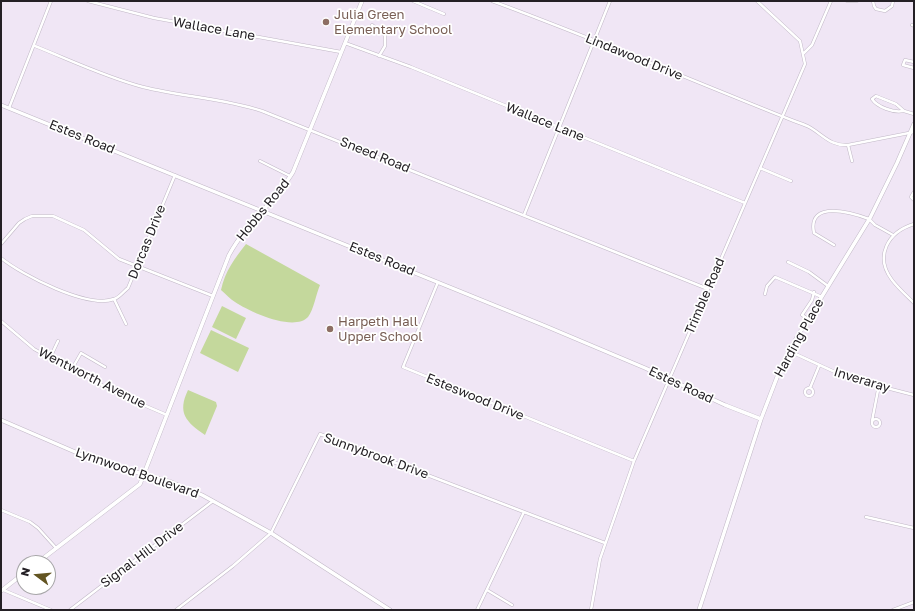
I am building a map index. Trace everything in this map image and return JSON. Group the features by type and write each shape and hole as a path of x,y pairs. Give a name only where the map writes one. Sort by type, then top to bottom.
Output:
{"main road":[{"name":"Hobbs Road","path":"47,555 140,484 235,243 290,176 311,129 362,1"},
{"name":"Estes Road","path":"1,104 438,282 761,419"},
{"name":"Harding Place","path":"700,610 761,419 776,377 789,351 869,219 913,132 914,124"},
{"name":"Lynnwood Boulevard","path":"1,420 96,461 173,483 213,501 271,533 390,610"},
{"path":"1,590 16,579"}],"street":[{"path":"8,108 51,1"},
{"name":"Wallace Lane","path":"88,1 154,18 341,52"},
{"path":"413,1 444,14"},
{"name":"Lindawood Drive","path":"492,1 594,40 782,116"},
{"path":"524,215 610,1"},
{"path":"756,1 800,41 804,53 812,45 831,1"},
{"path":"847,1 857,1"},
{"path":"874,1 874,7 885,11 892,6 893,1"},
{"path":"372,25 385,35 385,46 379,56"},
{"name":"Wallace Lane","path":"345,43 745,203"},
{"name":"Sneed Road","path":"34,46 127,83 157,91 238,103 311,129 708,289"},
{"name":"Trimble Road","path":"591,610 605,542 634,461 805,64 804,53"},
{"path":"914,62 905,60 903,62 905,66 914,68"},
{"path":"903,110 897,112 879,105 872,99 876,96 896,104 903,110 914,114"},
{"path":"782,116 807,126 830,142 848,145 913,132"},
{"path":"848,145 852,162"},
{"path":"260,161 290,176"},
{"path":"760,168 791,181"},
{"name":"Dorcas Drive","path":"114,299 128,288 175,175"},
{"path":"914,192 911,197 914,200"},
{"path":"834,245 814,233 814,223 817,216 826,212 835,211 853,213 869,219 892,235"},
{"path":"1,244 19,223 32,216 53,216 84,230 119,259 213,296"},
{"path":"914,224 903,228 892,235 885,249 884,262 892,279 914,303"},
{"path":"1,258 12,267 78,298 97,301 114,299 126,324"},
{"path":"788,262 809,272 814,278 829,286"},
{"path":"765,294 767,286 775,277 822,296"},
{"name":"Esteswood Drive","path":"438,282 403,367 634,461"},
{"path":"808,319 802,315 812,300 814,292"},
{"name":"Wentworth Avenue","path":"1,321 34,349 50,358 73,367 114,392 167,414"},
{"path":"50,358 58,341"},
{"name":"Inveraray","path":"789,351 848,378 914,395"},
{"path":"73,367 81,353 105,367"},
{"path":"810,388 819,366"},
{"path":"872,421 879,385"},
{"name":"Sunnybrook Drive","path":"176,610 233,566 271,533 320,434 605,542"},
{"name":"Signal Hill Drive","path":"70,610 213,501"},
{"path":"1,510 34,525 56,548"},
{"path":"477,610 524,512"},
{"path":"866,516 914,528"},
{"path":"1,590 51,610"},
{"path":"487,590 512,605"},
{"path":"894,610 914,602"}],"green space":[{"path":"246,244 320,285 312,310 308,317 301,321 293,322 272,319 251,311 233,301 221,290 228,271"},
{"path":"222,306 246,318 236,339 212,327"},
{"path":"211,330 249,348 238,372 200,353"},
{"path":"188,390 216,402 217,406 205,435 193,426 185,416 183,405"}],"place":[{"name":"Julia Green Elementary School","path":"326,22"},
{"name":"Harpeth Hall Upper School","path":"330,329"}]}
